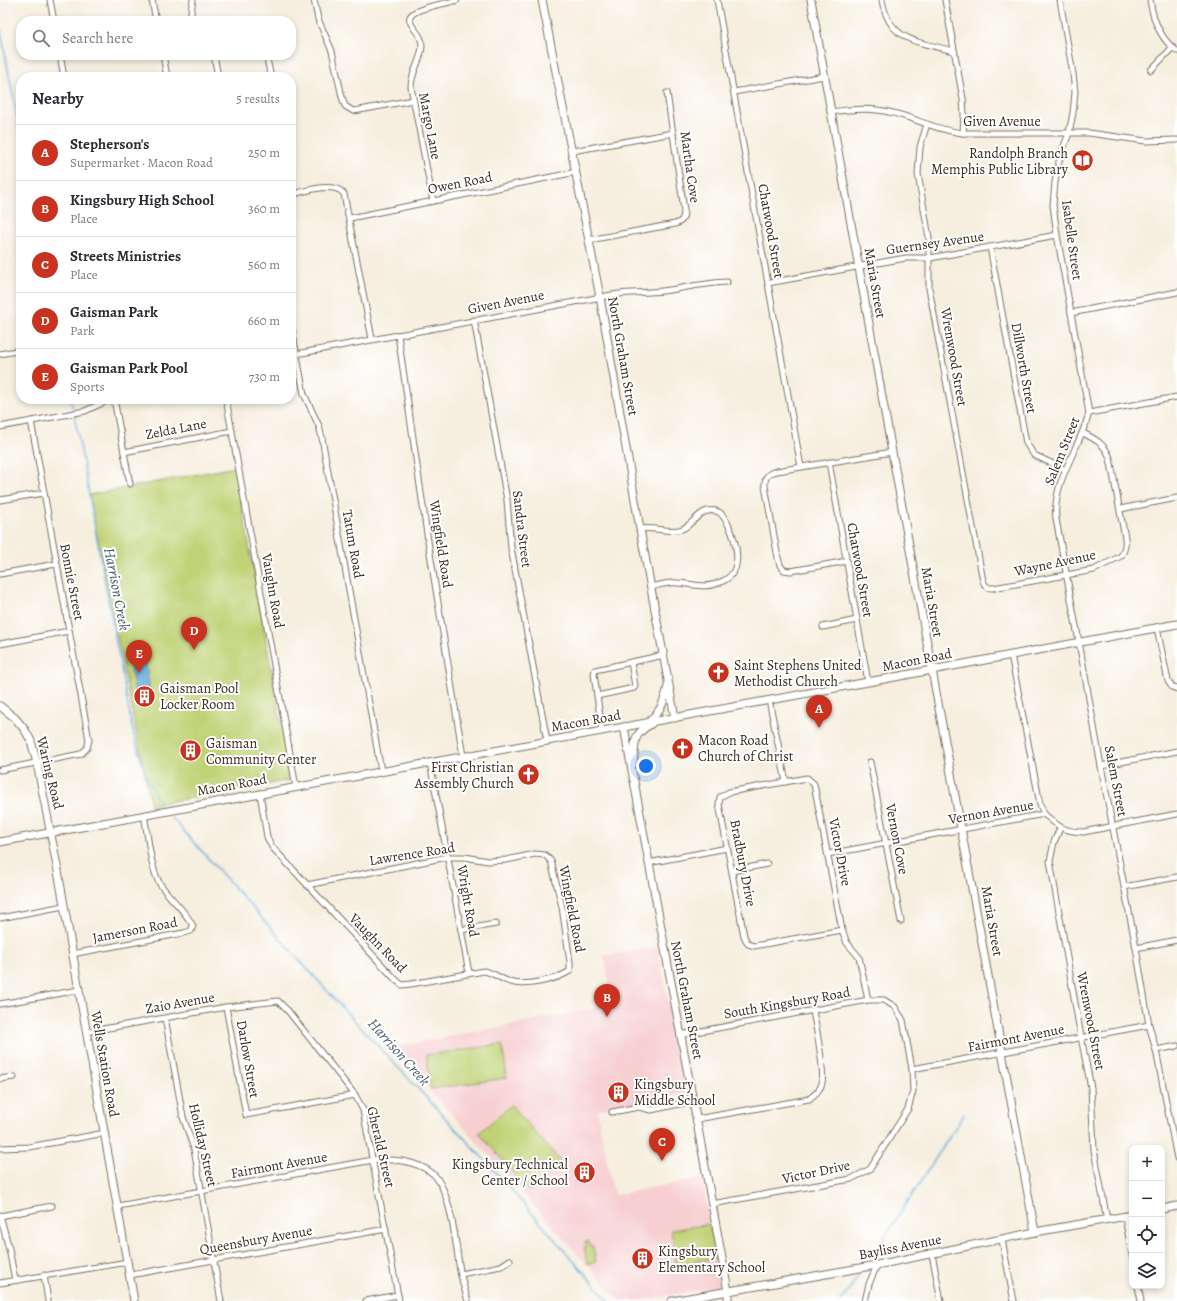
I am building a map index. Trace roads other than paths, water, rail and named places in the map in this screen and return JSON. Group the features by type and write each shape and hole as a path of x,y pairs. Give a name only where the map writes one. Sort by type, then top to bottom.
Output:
{"main road":[{"name":"North Graham Street","path":"542,0 600,297 640,529 675,718"},
{"name":"Maria Street","path":"811,0 858,266 1035,1232"},
{"name":"Macon Road","path":"0,842 260,793 932,671 1177,624"},
{"path":"648,723 661,709 669,684"},
{"name":"Waring Road","path":"0,706 15,718 25,730 31,741 51,832"},
{"path":"631,768 634,757 634,745 637,736 642,729 656,721"},
{"name":"North Graham Street","path":"624,727 680,1035 697,1119 728,1292 728,1301"},
{"name":"Wells Station Road","path":"51,832 134,1301"},
{"path":"1165,1208 1177,1206"},
{"name":"Bayliss Avenue","path":"672,1301 877,1265 1035,1232 1128,1216"}],"street":[{"path":"50,0 53,16"},
{"path":"152,0 155,16"},
{"path":"191,16 193,0"},
{"path":"314,0 318,19 332,51 345,106 353,111 413,100"},
{"name":"Margo Lane","path":"433,201 411,83 420,59 422,44 420,36 410,22 410,16 419,10 457,0"},
{"name":"Chatwood Street","path":"717,0 801,467"},
{"path":"882,0 887,18 899,34 921,43 954,51"},
{"path":"945,0 964,107 963,133"},
{"name":"Isabelle Street","path":"1060,0 1075,92 1069,133 1060,157 1054,182 1053,205 1089,413"},
{"path":"1150,0 1152,15 1160,32 1175,49 1151,70"},
{"path":"61,60 63,72"},
{"path":"164,60 166,72"},
{"path":"215,60 217,72"},
{"path":"267,60 270,72"},
{"path":"734,92 824,76"},
{"name":"Martha Cove","path":"589,240 675,224 682,220 684,210 667,93"},
{"name":"Given Avenue","path":"831,112 852,109 880,110 951,132 963,133 1089,133 1146,141 1177,140"},
{"name":"Wrenwood Street","path":"927,124 919,153 918,174 929,232 929,288 982,575 985,586 992,588"},
{"path":"572,151 673,133"},
{"name":"Owen Road","path":"350,218 576,172"},
{"path":"296,194 328,187 338,188 346,197 372,339"},
{"name":"Guernsey Avenue","path":"768,283 906,258 930,258 1057,235"},
{"name":"Dillworth Street","path":"990,247 1026,443 1034,455 1066,470"},
{"name":"Given Avenue","path":"296,355 600,297 726,282"},
{"path":"1072,312 1177,292"},
{"name":"Sandra Street","path":"474,320 507,500 511,548 547,741"},
{"name":"Wingfield Road","path":"398,335 428,541 463,756"},
{"path":"0,354 16,351"},
{"name":"Tatum Road","path":"296,363 304,394 319,426 322,438 381,771"},
{"path":"1089,413 1177,397"},
{"path":"0,427 81,412 102,404"},
{"path":"114,404 130,484"},
{"name":"Vaughn Road","path":"227,404 296,787"},
{"name":"Salem Street","path":"1089,413 1083,433 1066,470 1058,492 1055,512 1149,1025 1156,1050 1177,1158"},
{"name":"Bonnie Street","path":"30,421 89,740 87,748 81,754 37,763"},
{"name":"Zelda Lane","path":"124,452 232,430"},
{"path":"1083,433 1101,444 1109,454 1120,509 1177,498"},
{"path":"847,561 788,571 782,567 779,561 764,481 768,474 777,471 892,452"},
{"name":"Chatwood Street","path":"829,462 868,682"},
{"path":"0,500 44,493"},
{"name":"Wayne Avenue","path":"992,588 1094,570 1120,556 1124,552 1126,544 1120,509"},
{"path":"640,529 681,529 688,526 702,513 714,510 720,512 725,518 736,542 736,566 732,575 724,581 705,586 678,583 651,587"},
{"path":"0,574 56,564"},
{"path":"823,627 857,620"},
{"path":"1157,628 1166,675 1168,681 1174,688"},
{"path":"0,644 69,631"},
{"path":"602,731 594,674 595,670 664,655"},
{"path":"1011,655 1040,804 1044,814"},
{"path":"597,696 634,688 635,686 631,662"},
{"path":"769,700 786,782"},
{"path":"1101,766 1177,751"},
{"name":"Wright Road","path":"430,762 469,973"},
{"name":"Vernon Cove","path":"870,762 901,921"},
{"path":"0,770 37,763"},
{"name":"Victor Drive","path":"786,782 807,778 814,784 842,930 847,943 859,957 868,1000"},
{"name":"Bradbury Drive","path":"786,782 729,792 720,797 718,800 744,936 748,944 754,946 842,930"},
{"name":"Vaughn Road","path":"260,793 267,837 272,847 402,985 484,971 493,973 508,982 520,985 561,977 570,971"},
{"name":"Vernon Avenue","path":"828,854 1044,814 1060,828"},
{"path":"1060,828 1070,831 1083,832 1177,814"},
{"name":"Jamerson Road","path":"72,954 191,931 193,926 188,916 161,885 155,872 144,815"},
{"name":"Wrenwood Street","path":"1060,828 1054,842 1050,861 1091,1088 1094,1150 1107,1220"},
{"path":"648,863 728,848"},
{"name":"Lawrence Road","path":"307,885 447,857 465,857 488,861 506,860 535,854 545,855"},
{"name":"Wingfield Road","path":"545,855 551,861 562,907 570,971"},
{"path":"732,871 767,864"},
{"path":"1124,887 1177,877"},
{"path":"0,918 64,906"},
{"path":"460,930 496,924"},
{"path":"1136,948 1177,940"},
{"path":"0,1004 79,990"},
{"name":"South Kingsbury Road","path":"680,1035 868,1000 884,1000 895,1008"},
{"name":"Zaio Avenue","path":"86,1032 226,1007 278,1001"},
{"name":"Gherald Street","path":"278,1001 288,1011 355,1095 363,1110 398,1298"},
{"name":"Darlow Street","path":"226,1007 246,1114 355,1095"},
{"name":"Victor Drive","path":"712,1204 851,1179 870,1169 908,1109 913,1091 912,1069 903,1020 895,1008"},
{"path":"697,1119 809,1099 818,1092 822,1082 822,1064 813,1011"},
{"name":"Holliday Street","path":"165,1018 182,1112 194,1149 221,1301"},
{"name":"Fairmont Avenue","path":"912,1069 1149,1025"},
{"path":"1156,1050 1177,1046"},
{"path":"0,1079 14,1077"},
{"path":"612,1112 639,1107 651,1110 693,1101"},
{"path":"0,1148 28,1147 104,1133"},
{"name":"Fairmont Avenue","path":"118,1206 373,1160 391,1160 413,1163 432,1173 442,1186 447,1200 461,1274 468,1301"},
{"path":"15,1280 9,1249 0,1216 52,1206"},
{"path":"1128,1216 1132,1253"},
{"name":"Queensbury Avenue","path":"130,1275 386,1229"},
{"path":"1002,1240 1014,1301"},
{"path":"932,1254 941,1301"},
{"path":"461,1274 501,1266 510,1260"},
{"path":"0,1283 128,1262"},
{"path":"865,1301 869,1284 877,1265"},
{"path":"44,1275 48,1301"},
{"path":"1139,1289 1141,1301"},
{"path":"366,1301 398,1298"}],"water":[{"path":"144,653 150,691 135,693 128,655"}],"waterway":[{"name":"Harrison Creek","path":"0,27 16,112"},
{"name":"Harrison Creek","path":"72,404 134,737 145,771 160,803"},
{"name":"Harrison Creek","path":"172,818 339,1004 493,1169 609,1301"},
{"path":"875,1252 965,1113"},
{"path":"841,1301 859,1275"}],"place":[{"name":"Randolph Branch Memphis Public Library","path":"1083,161"},
{"name":"Gaisman Park","path":"194,650"},
{"name":"Gaisman Park Pool","path":"139,673"},
{"name":"Saint Stephens United Methodist Church","path":"718,673"},
{"name":"Gaisman Pool Locker Room","path":"145,696"},
{"name":"Stepherson's","path":"819,728"},
{"name":"Macon Road Church of Christ","path":"682,748"},
{"name":"Gaisman Community Center","path":"190,751"},
{"name":"First Christian Assembly Church","path":"529,775"},
{"name":"Kingsbury High School","path":"607,1017"},
{"name":"Kingsbury Middle School","path":"619,1092"},
{"name":"Streets Ministries","path":"662,1161"},
{"name":"Kingsbury Technical Center / School","path":"584,1172"},
{"name":"Kingsbury Elementary School","path":"642,1259"}]}
